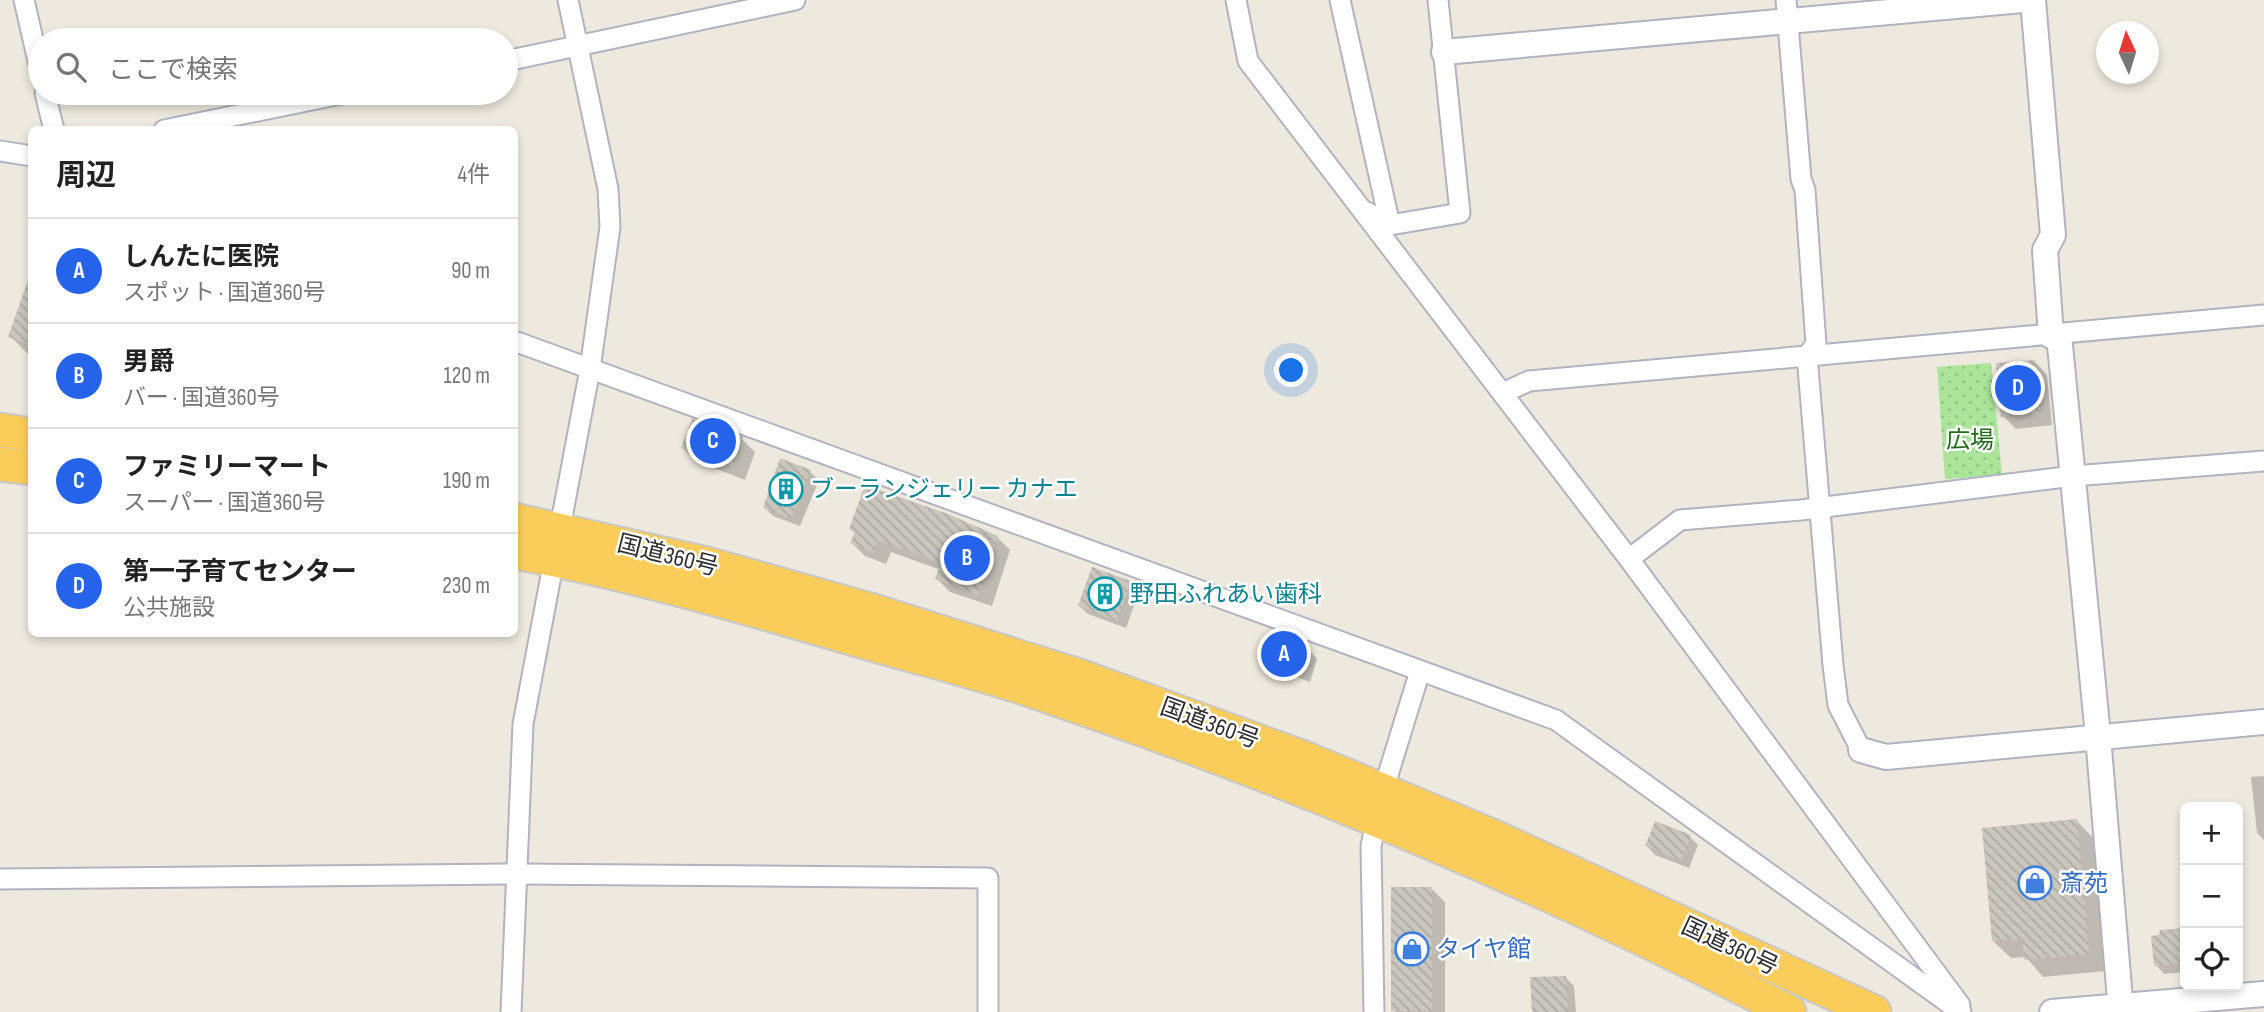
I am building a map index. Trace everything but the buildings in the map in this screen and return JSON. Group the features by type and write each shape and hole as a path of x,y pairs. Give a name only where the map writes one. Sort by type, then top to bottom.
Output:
{"highway":[{"path":"0,430 28,434"},
{"path":"0,464 28,468"},
{"name":"国道360号","path":"518,522 558,544"},
{"name":"国道360号","path":"518,551 558,544 707,564 832,599 1079,676 1304,758 1379,806 1773,1008"},
{"name":"国道360号","path":"1379,806 1492,836 1874,1012"}],"street":[{"path":"24,0 30,28"},
{"path":"511,1012 523,724 590,369 610,227 608,189 568,0"},
{"path":"518,58 795,0"},
{"path":"1236,0 1248,61 1357,207 1629,559 1963,1012"},
{"path":"1340,0 1390,225"},
{"path":"1357,207 1390,225 1460,213 1438,0"},
{"path":"1444,52 1787,11 2023,0"},
{"path":"2033,0 2053,234 2045,250 2073,476 2121,1009"},
{"path":"1787,11 1801,179 1805,190 1816,344 1807,356 1838,705 1861,750 1886,757 2264,722"},
{"path":"49,105 53,126"},
{"path":"184,126 287,105"},
{"path":"0,151 28,155"},
{"path":"1503,393 1529,381 2264,315"},
{"path":"518,342 1556,720 1963,1012"},
{"path":"1629,559 1680,520 1819,508 2073,476 2264,461"},
{"path":"1374,1012 1371,846 1379,806 1420,671"},
{"path":"0,879 518,874 988,878 988,1012"},
{"path":"1764,962 1773,1008"},
{"path":"2052,1012 2121,1009 2264,994"}],"green space":[{"name":"広場","path":"1991,363 2002,475 1945,479 1937,367"}],"place":[{"name":"第一子育てセンター","path":"2018,388"},
{"name":"ファミリーマート","path":"713,441"},
{"name":"ブーランジェリー カナエ","path":"786,489"},
{"name":"男爵","path":"967,558"},
{"name":"野田ふれあい歯科","path":"1105,594"},
{"name":"しんたに医院","path":"1284,654"},
{"name":"斎苑","path":"2035,883"},
{"name":"タイヤ館","path":"1412,949"}]}
